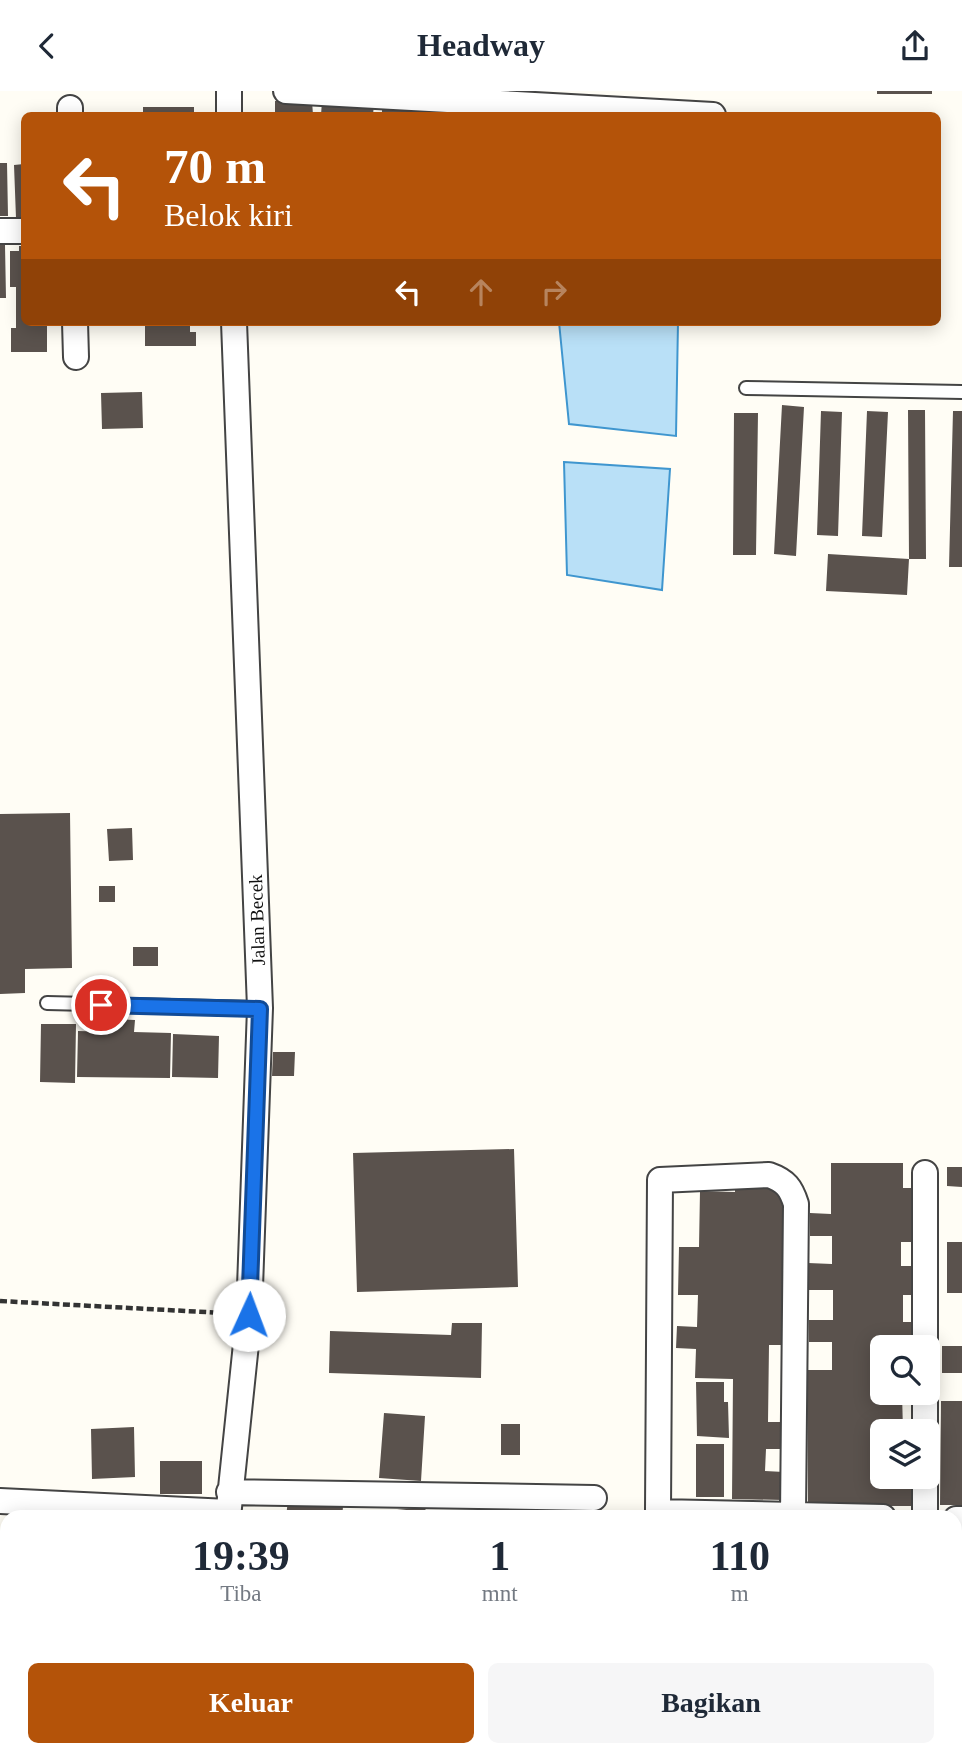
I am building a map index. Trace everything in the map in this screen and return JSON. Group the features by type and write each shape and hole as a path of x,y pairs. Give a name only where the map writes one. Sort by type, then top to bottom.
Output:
{"street":[{"path":"229,91 229,112"},
{"path":"286,91 664,101 702,112"},
{"path":"0,231 21,231"},
{"path":"75,326 76,357"},
{"name":"Jalan Becek","path":"228,1507 249,1315 260,1009 234,326"},
{"path":"925,1173 925,1335"},
{"path":"658,1510 660,1180 769,1175 784,1181 796,1204 793,1510"},
{"path":"925,1489 925,1510"},
{"path":"0,1501 228,1507 594,1498"}],"lane":[{"path":"746,388 962,392"},
{"path":"47,1003 260,1009"}],"path":[{"path":"0,1301 249,1315"}],"water":[{"path":"559,326 678,326 676,436 569,424"},
{"path":"564,462 670,469 662,590 567,575"}],"building":[{"path":"877,91 932,91 932,94 877,94"},
{"path":"275,101 312,101 313,112 275,112"},
{"path":"322,101 374,104 373,112 321,112"},
{"path":"143,107 194,107 194,112 143,112"},
{"path":"382,108 420,108 420,112 382,112"},
{"path":"0,163 7,163 8,216 0,216"},
{"path":"21,164 21,218 16,218 14,165"},
{"path":"0,245 5,245 6,298 0,298"},
{"path":"21,246 21,326 47,326 47,352 11,352 11,328 16,328 16,287 10,287 10,251 19,251"},
{"path":"145,326 190,326 190,332 196,332 196,346 145,346"},
{"path":"142,392 143,428 102,429 101,393"},
{"path":"782,405 804,407 796,556 774,554"},
{"path":"908,410 925,410 926,559 909,559"},
{"path":"821,411 842,412 838,536 817,535"},
{"path":"867,411 888,412 882,537 862,536"},
{"path":"953,411 962,411 962,567 949,567"},
{"path":"734,413 758,413 756,555 733,555"},
{"path":"828,554 909,559 907,595 826,591"},
{"path":"70,813 72,968 25,969 25,993 0,994 0,814"},
{"path":"132,828 133,860 109,861 107,829"},
{"path":"99,886 115,886 115,902 99,902"},
{"path":"133,947 158,947 158,966 133,966"},
{"path":"112,1019 135,1020 134,1032 171,1033 170,1078 77,1077 78,1031 112,1032"},
{"path":"41,1024 76,1024 75,1083 40,1082"},
{"path":"173,1034 219,1036 218,1078 172,1077"},
{"path":"273,1052 295,1052 294,1076 272,1076"},
{"path":"514,1149 518,1287 357,1292 353,1153"},
{"path":"831,1163 903,1163 903,1188 921,1188 921,1242 901,1242 901,1266 922,1266 922,1295 903,1295 903,1322 920,1322 920,1335 870,1335 870,1405 902,1405 903,1419 870,1419 870,1489 918,1489 918,1506 808,1506 807,1370 832,1370 832,1342 809,1342 809,1320 833,1320 833,1290 808,1290 808,1263 832,1264 832,1236 810,1236 810,1213 831,1214"},
{"path":"947,1167 962,1167 962,1187 947,1186"},
{"path":"735,1183 782,1184 782,1209 791,1209 790,1345 769,1345 768,1422 788,1422 787,1449 766,1449 765,1471 784,1472 783,1500 732,1499 733,1379 695,1378 696,1349 676,1348 677,1326 697,1327 698,1295 678,1295 679,1247 699,1247 700,1191 735,1192"},
{"path":"947,1242 962,1242 962,1293 947,1293"},
{"path":"452,1323 482,1323 481,1378 329,1373 330,1331 451,1335"},
{"path":"942,1346 962,1346 962,1373 942,1373"},
{"path":"696,1382 724,1382 724,1402 728,1402 729,1438 697,1436"},
{"path":"941,1401 962,1401 962,1505 940,1505"},
{"path":"384,1413 425,1416 421,1481 379,1478"},
{"path":"501,1424 520,1424 520,1455 501,1455"},
{"path":"134,1427 135,1477 92,1479 91,1429"},
{"path":"696,1444 724,1444 724,1497 696,1497"},
{"path":"160,1461 202,1461 202,1494 160,1494"},
{"path":"288,1500 343,1507 343,1510 287,1510"},
{"path":"425,1507 426,1510 397,1510"}],"route":[{"path":"101,1005 260,1009 249,1315"}]}
